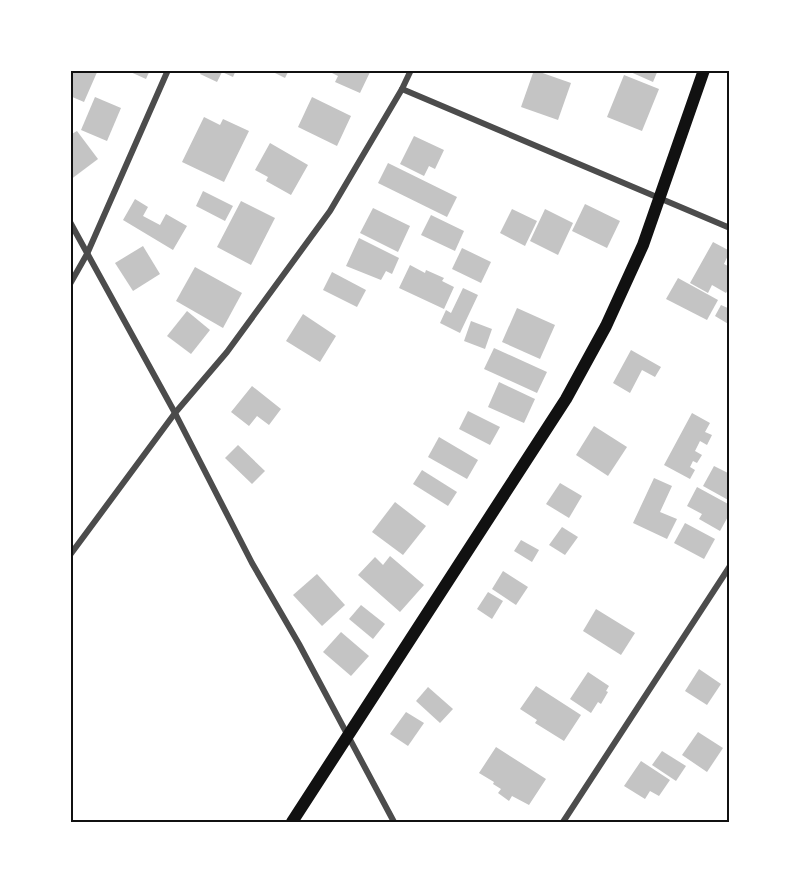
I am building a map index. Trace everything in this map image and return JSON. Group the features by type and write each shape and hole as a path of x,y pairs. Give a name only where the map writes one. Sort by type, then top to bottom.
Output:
{"main road":[{"path":"292,822 566,399 618,301 643,245 704,70"}],"street":[{"path":"70,284 87,254 168,70"},
{"path":"70,555 175,413 227,352 330,211 411,70"},
{"path":"402,89 729,228"},
{"path":"70,222 175,413 252,563 300,644 347,737 394,822"},
{"path":"563,822 705,607 729,566"}],"building":[{"path":"70,70 98,70 84,102 70,96"},
{"path":"126,70 150,70 146,79"},
{"path":"202,70 236,70 233,77 222,72 217,82 200,74"},
{"path":"269,70 289,70 285,78"},
{"path":"326,70 371,70 360,93 335,82 338,76"},
{"path":"534,70 571,83 558,120 521,107"},
{"path":"626,70 658,70 653,82"},
{"path":"624,75 659,89 642,131 607,117"},
{"path":"95,97 121,108 107,141 81,130"},
{"path":"312,97 351,116 337,146 298,127"},
{"path":"204,117 220,125 223,119 249,131 224,182 182,162"},
{"path":"77,131 98,159 70,180 70,135"},
{"path":"414,136 444,150 435,169 429,166 424,176 400,164"},
{"path":"270,143 308,165 291,195 266,181 268,177 255,170"},
{"path":"388,163 457,197 447,217 378,183"},
{"path":"203,191 233,206 225,221 196,206"},
{"path":"135,199 148,207 143,216 160,225 166,214 187,226 173,250 123,220"},
{"path":"241,201 275,218 251,265 217,247"},
{"path":"585,204 620,221 607,248 572,231"},
{"path":"373,208 410,226 398,252 360,233"},
{"path":"512,209 537,221 525,246 500,233"},
{"path":"545,209 573,223 558,255 530,241"},
{"path":"431,215 464,231 455,251 421,235"},
{"path":"359,238 399,258 392,274 386,271 381,280 346,266"},
{"path":"713,242 730,251 724,264 730,267 730,286 726,293 712,285 708,293 690,283"},
{"path":"143,246 160,274 133,291 115,263"},
{"path":"462,248 491,262 481,283 452,269"},
{"path":"410,265 425,273 426,270 444,278 442,281 454,287 444,309 399,288"},
{"path":"195,267 242,293 223,328 176,301"},
{"path":"332,272 366,290 357,307 323,290"},
{"path":"678,278 718,300 707,320 666,299"},
{"path":"463,288 478,295 460,333 440,323 446,310 451,313"},
{"path":"721,305 730,309 730,325 715,316"},
{"path":"517,308 555,325 540,359 502,342"},
{"path":"187,311 210,330 191,354 167,336"},
{"path":"303,314 336,336 320,362 286,341"},
{"path":"471,321 492,329 485,349 464,341"},
{"path":"494,348 547,372 537,393 484,369"},
{"path":"631,350 661,367 655,377 642,370 630,393 613,383"},
{"path":"499,382 535,399 524,423 488,407"},
{"path":"252,386 281,409 269,425 257,416 249,426 231,412"},
{"path":"468,411 500,427 490,445 459,429"},
{"path":"692,413 710,423 705,432 712,435 707,445 700,441 695,451 702,455 697,463 693,461 690,467 695,470 690,479 664,465"},
{"path":"594,426 627,447 608,476 576,455"},
{"path":"439,437 478,460 467,479 428,457"},
{"path":"238,445 265,471 252,484 225,458"},
{"path":"714,466 730,474 730,501 703,486"},
{"path":"422,470 457,492 448,506 413,484"},
{"path":"654,478 672,486 660,512 677,519 667,539 633,523"},
{"path":"560,483 582,496 569,518 546,504"},
{"path":"697,487 730,505 730,513 720,531 699,519 702,514 687,506"},
{"path":"395,502 426,526 403,555 372,532"},
{"path":"685,523 715,539 704,559 674,543"},
{"path":"562,527 578,537 565,555 549,545"},
{"path":"521,540 539,550 532,562 514,551"},
{"path":"390,556 424,585 400,612 358,575 375,557 383,565"},
{"path":"503,571 528,587 516,605 492,589"},
{"path":"317,574 345,605 322,626 293,595"},
{"path":"488,592 503,601 492,619 477,609"},
{"path":"361,605 385,624 373,639 349,619"},
{"path":"596,609 635,633 621,655 583,631"},
{"path":"341,632 369,656 351,676 323,652"},
{"path":"699,669 721,684 707,705 685,691"},
{"path":"588,672 609,686 601,704 598,702 591,713 570,699"},
{"path":"536,686 581,715 564,741 535,723 537,720 520,709"},
{"path":"428,687 453,709 440,723 416,701"},
{"path":"406,712 424,723 408,746 390,734"},
{"path":"698,732 723,748 707,772 682,755"},
{"path":"496,747 546,779 529,805 512,796 509,801 498,793 501,789 493,784 494,782 479,773"},
{"path":"662,751 686,766 676,781 652,765"},
{"path":"641,761 670,780 659,796 650,791 645,799 624,786"}]}
